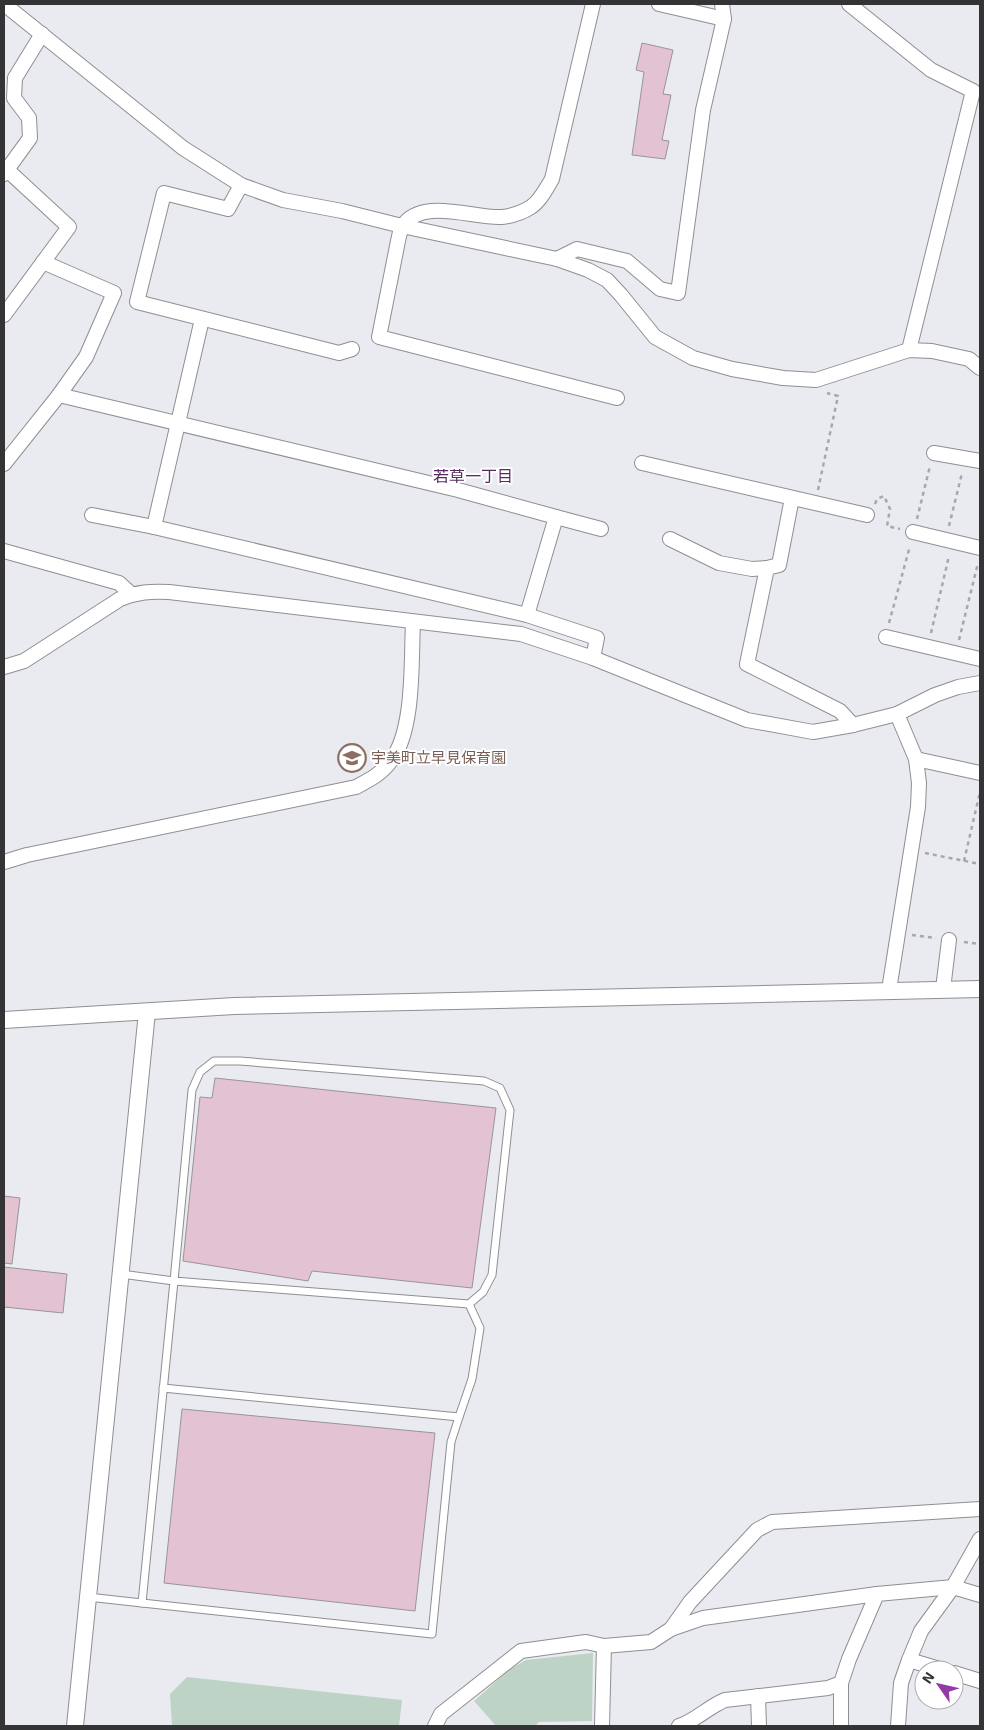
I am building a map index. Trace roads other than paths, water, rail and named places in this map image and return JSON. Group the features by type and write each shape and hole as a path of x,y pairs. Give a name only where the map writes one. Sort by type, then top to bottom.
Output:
{"street":[{"path":"4,4 183,148 241,185 282,200 342,211 402,226 557,259 588,270 607,280 655,337 693,358 732,369 783,378 812,379 841,373 909,350 932,350 969,359 980,368"},
{"path":"593,4 552,180 542,196 532,206 518,213 501,217 444,210 417,213 402,226 379,337 617,398"},
{"path":"659,4 724,19"},
{"path":"557,259 577,249 627,261 660,289 678,293 703,110 724,19 722,4"},
{"path":"849,4 931,70 973,91 909,350"},
{"path":"4,316 69,226 5,170 30,138 29,118 14,98 15,78 42,34"},
{"path":"241,185 228,210 164,193 137,302 339,353 352,349"},
{"path":"4,464 59,395 86,357 114,293 44,262"},
{"path":"154,527 202,319"},
{"path":"59,395 458,490 601,529"},
{"path":"934,453 980,461"},
{"path":"642,463 867,515"},
{"path":"670,539 719,563 752,569 778,565 792,498"},
{"path":"92,515 154,527 526,615 597,638 593,658"},
{"path":"526,615 556,517"},
{"path":"913,532 980,548"},
{"path":"4,551 119,584 131,594"},
{"path":"767,568 747,664 840,711 853,725"},
{"path":"4,667 24,661 120,599 131,594 148,591 522,634 593,658 747,720 813,732 853,725 897,714 943,692 980,683"},
{"path":"4,862 27,854 356,786 375,776 391,761 404,738 409,705 413,622"},
{"path":"886,637 980,659"},
{"path":"889,990 918,807 919,783 916,759 897,714"},
{"path":"916,759 980,773"},
{"path":"943,989 949,940"},
{"path":"4,1020 234,1006 980,989"},
{"path":"75,1726 147,1012"},
{"path":"671,1629 690,1602 757,1530 772,1522 980,1509"},
{"path":"898,1726 902,1683 921,1631 953,1587 980,1539"},
{"path":"435,1726 441,1714 521,1651 586,1642 604,1646 651,1642 671,1629 703,1618 877,1594 953,1587 980,1594"},
{"path":"841,1726 841,1683 849,1659 877,1594"},
{"path":"602,1726 604,1646"},
{"path":"909,1660 914,1661"},
{"path":"964,1677 980,1682"},
{"path":"680,1726 725,1700 828,1688 841,1683"},
{"path":"758,1696 759,1726"}],"lane":[{"path":"120,1274 174,1282 470,1304 483,1292 492,1275 510,1110 500,1088 484,1081 240,1061 214,1062 200,1072 192,1090 174,1282 142,1603"},
{"path":"88,1598 432,1634 451,1442 472,1379 480,1328 470,1304"},
{"path":"163,1388 459,1417"}],"place":[{"name":"宇美町立早見保育園","path":"352,758"}],"district":[{"name":"若草一丁目","path":"473,476"}]}
